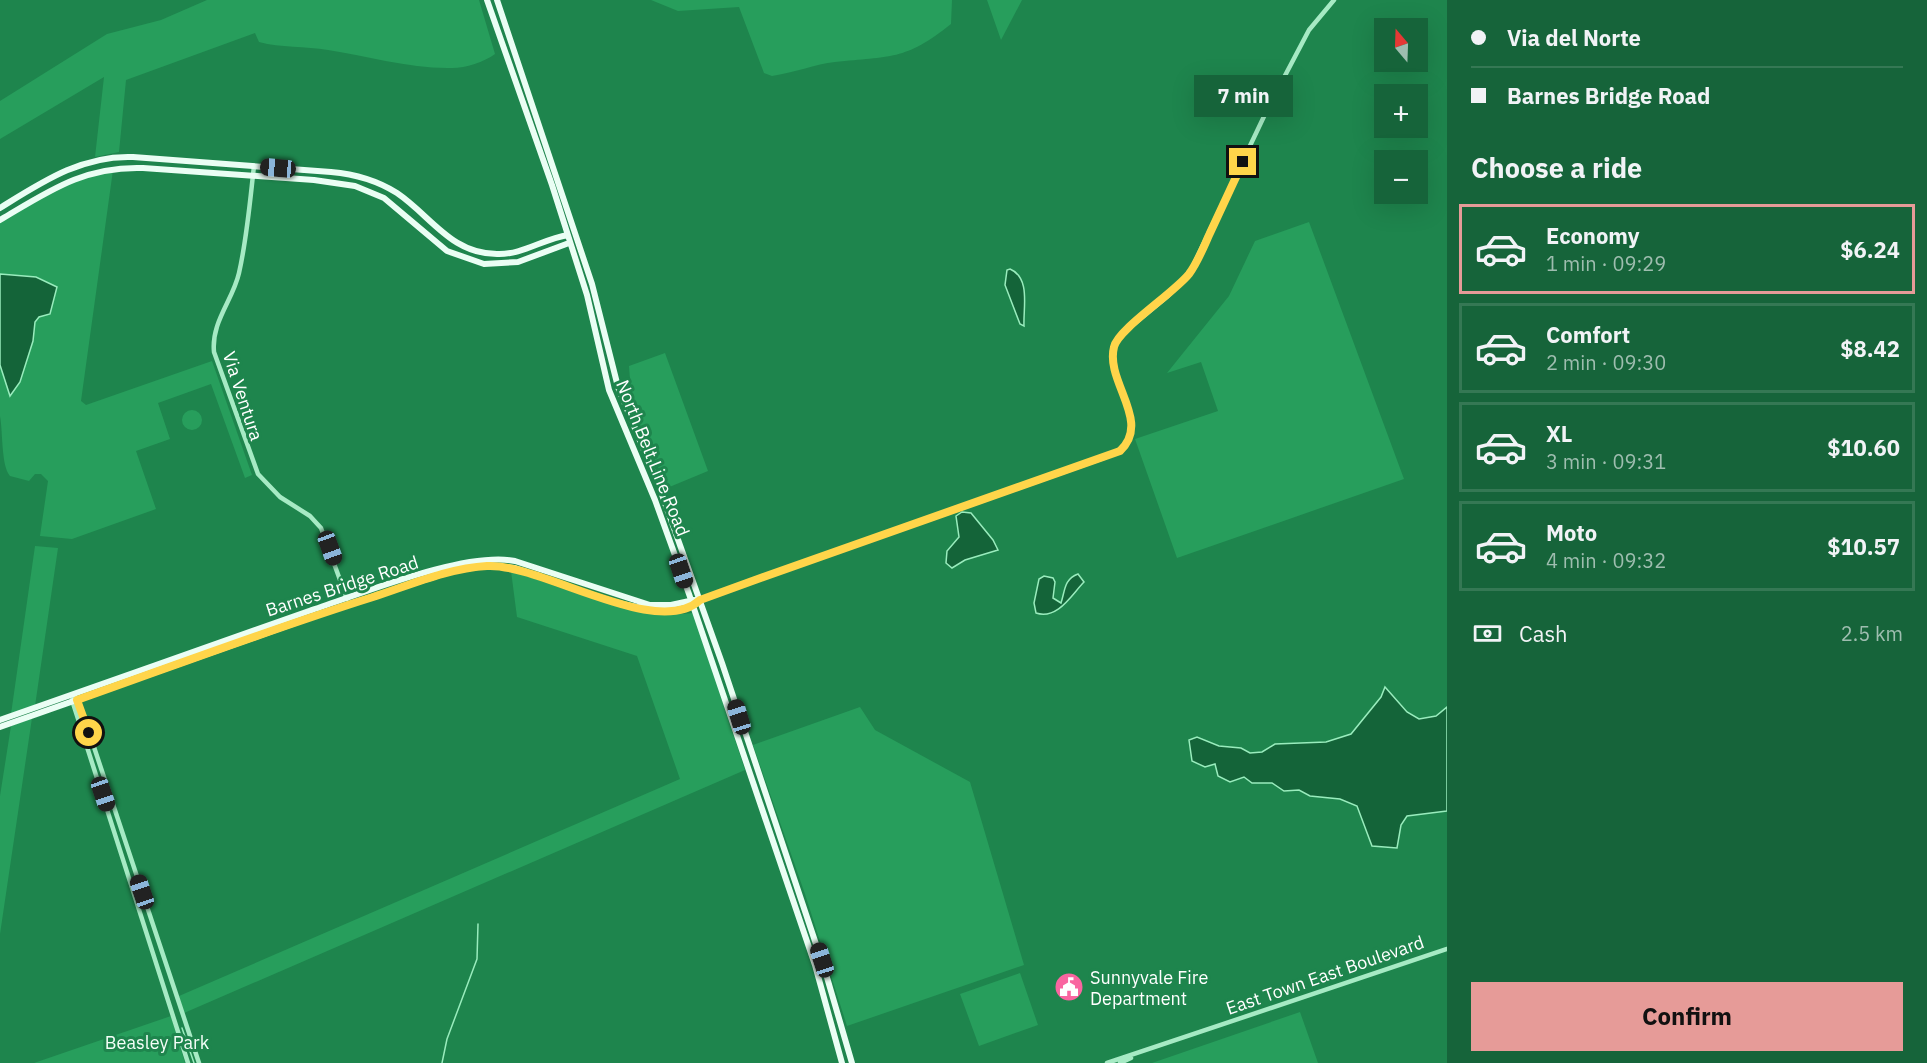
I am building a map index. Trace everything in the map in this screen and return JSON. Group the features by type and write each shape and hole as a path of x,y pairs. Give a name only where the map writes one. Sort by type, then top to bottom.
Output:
{"main road":[{"name":"North Belt Line Road","path":"487,0 554,192 587,295 609,390 660,513 692,603 809,948 842,1063"},
{"name":"North Belt Line Road","path":"497,0 600,311 618,387 668,510 700,600 817,946 852,1063"},
{"path":"515,83 523,80"},
{"path":"0,208 69,168 107,158 133,157 345,173 369,180 404,199 443,236 461,246 485,253 516,252 566,235 574,235 569,244 513,263 475,262 447,250 399,208 368,190 344,183 133,168 102,170 65,182 0,220"},
{"path":"554,192 561,190"},
{"path":"609,390 618,387"},
{"path":"660,513 668,510"},
{"name":"Barnes Bridge Road","path":"0,727 348,601 466,568 496,565 526,568 643,610 671,611 692,603"},
{"path":"692,603 700,600"},
{"name":"Barnes Bridge Road","path":"0,720 74,699"},
{"path":"762,811 771,808"},
{"path":"809,948 817,946"}],"street":[{"path":"700,600 1104,458 1125,446 1132,432 1132,423 1115,369 1113,355 1115,344 1122,334 1168,296 1190,272 1268,108 1309,30 1334,0"},
{"name":"Via Ventura","path":"255,166 239,275 220,314 214,336 214,352 258,474 280,497 310,516 321,528 348,601"},
{"path":"74,699 188,1063"},
{"path":"74,699 199,1063"},
{"name":"East Town East Boulevard","path":"1107,1063 1447,949"},
{"name":"East Town East Boulevard","path":"1120,1063 1144,1051"}],"green space":[{"path":"207,0 479,0 495,54 463,67 436,68 389,62 328,50 267,44 259,42 255,33 126,80 119,152 95,157 104,77 0,139 0,101 107,34 161,20"},
{"path":"651,0 952,0 951,24 909,51 884,57 828,63 772,76 764,73 739,7 678,11"},
{"path":"987,0 1022,0 1001,40"},
{"path":"113,170 81,401 86,405 212,361 252,475 245,478 211,384 158,403 170,439 136,451 156,509 72,539 40,536 48,481 41,474 35,474 29,481 10,476 5,465 0,416 0,222 74,180"},
{"path":"1309,222 1404,479 1177,558 1135,439 1218,411 1201,362 1167,373 1229,296 1255,241"},
{"path":"665,353 708,471 667,488 632,406 629,366"},
{"path":"192,410 199,413 202,420 199,427 192,430 185,427 182,420 185,413"},
{"path":"35,546 58,548 35,706 11,714"},
{"path":"511,571 625,607 671,614 693,613 745,770 184,1013 179,996 680,779 637,656 517,617"},
{"path":"860,707 875,730 970,782 1024,965 847,1026 805,894 753,745"},
{"path":"32,718 0,934 0,796 11,726"},
{"path":"1020,973 1038,1025 979,1046 960,994"},
{"path":"1300,1012 1318,1063 1152,1063"},
{"name":"Beasley Park","path":"171,1016 185,1063 34,1063"}],"shaded area":[{"path":"1010,269 1021,279 1025,294 1024,326 1020,324 1005,285 1007,270"},
{"path":"0,274 36,277 57,287 50,314 39,317 35,322 33,341 20,382 10,396 0,365"},
{"path":"962,512 971,513 993,540 998,550 965,560 952,568 946,563 947,551 959,537 956,516"},
{"path":"1078,574 1084,582 1064,605 1051,613 1036,613 1034,603 1039,579 1044,576 1053,578 1055,582 1053,598 1061,603 1068,582"},
{"path":"1385,687 1407,712 1419,719 1436,716 1447,707 1447,811 1407,816 1401,825 1397,848 1372,846 1357,806 1340,799 1310,796 1299,790 1284,791 1272,783 1252,783 1244,777 1230,782 1218,776 1215,764 1205,767 1192,761 1189,740 1197,737 1219,746 1241,748 1250,753 1262,752 1275,744 1326,742 1351,734 1381,697"}],"waterway":[{"path":"442,1063 447,1039 477,959 478,924"},
{"path":"182,1028 194,1063"}],"place":[{"name":"Sunnyvale Fire Department","path":"1069,987"}],"route":[{"path":"89,733 77,700 349,604 466,568 496,565 515,568 643,610 677,610 693,606 700,600 755,580 1120,451 1129,441 1132,423 1115,369 1113,355 1115,344 1122,334 1168,296 1190,272 1243,162"}]}
